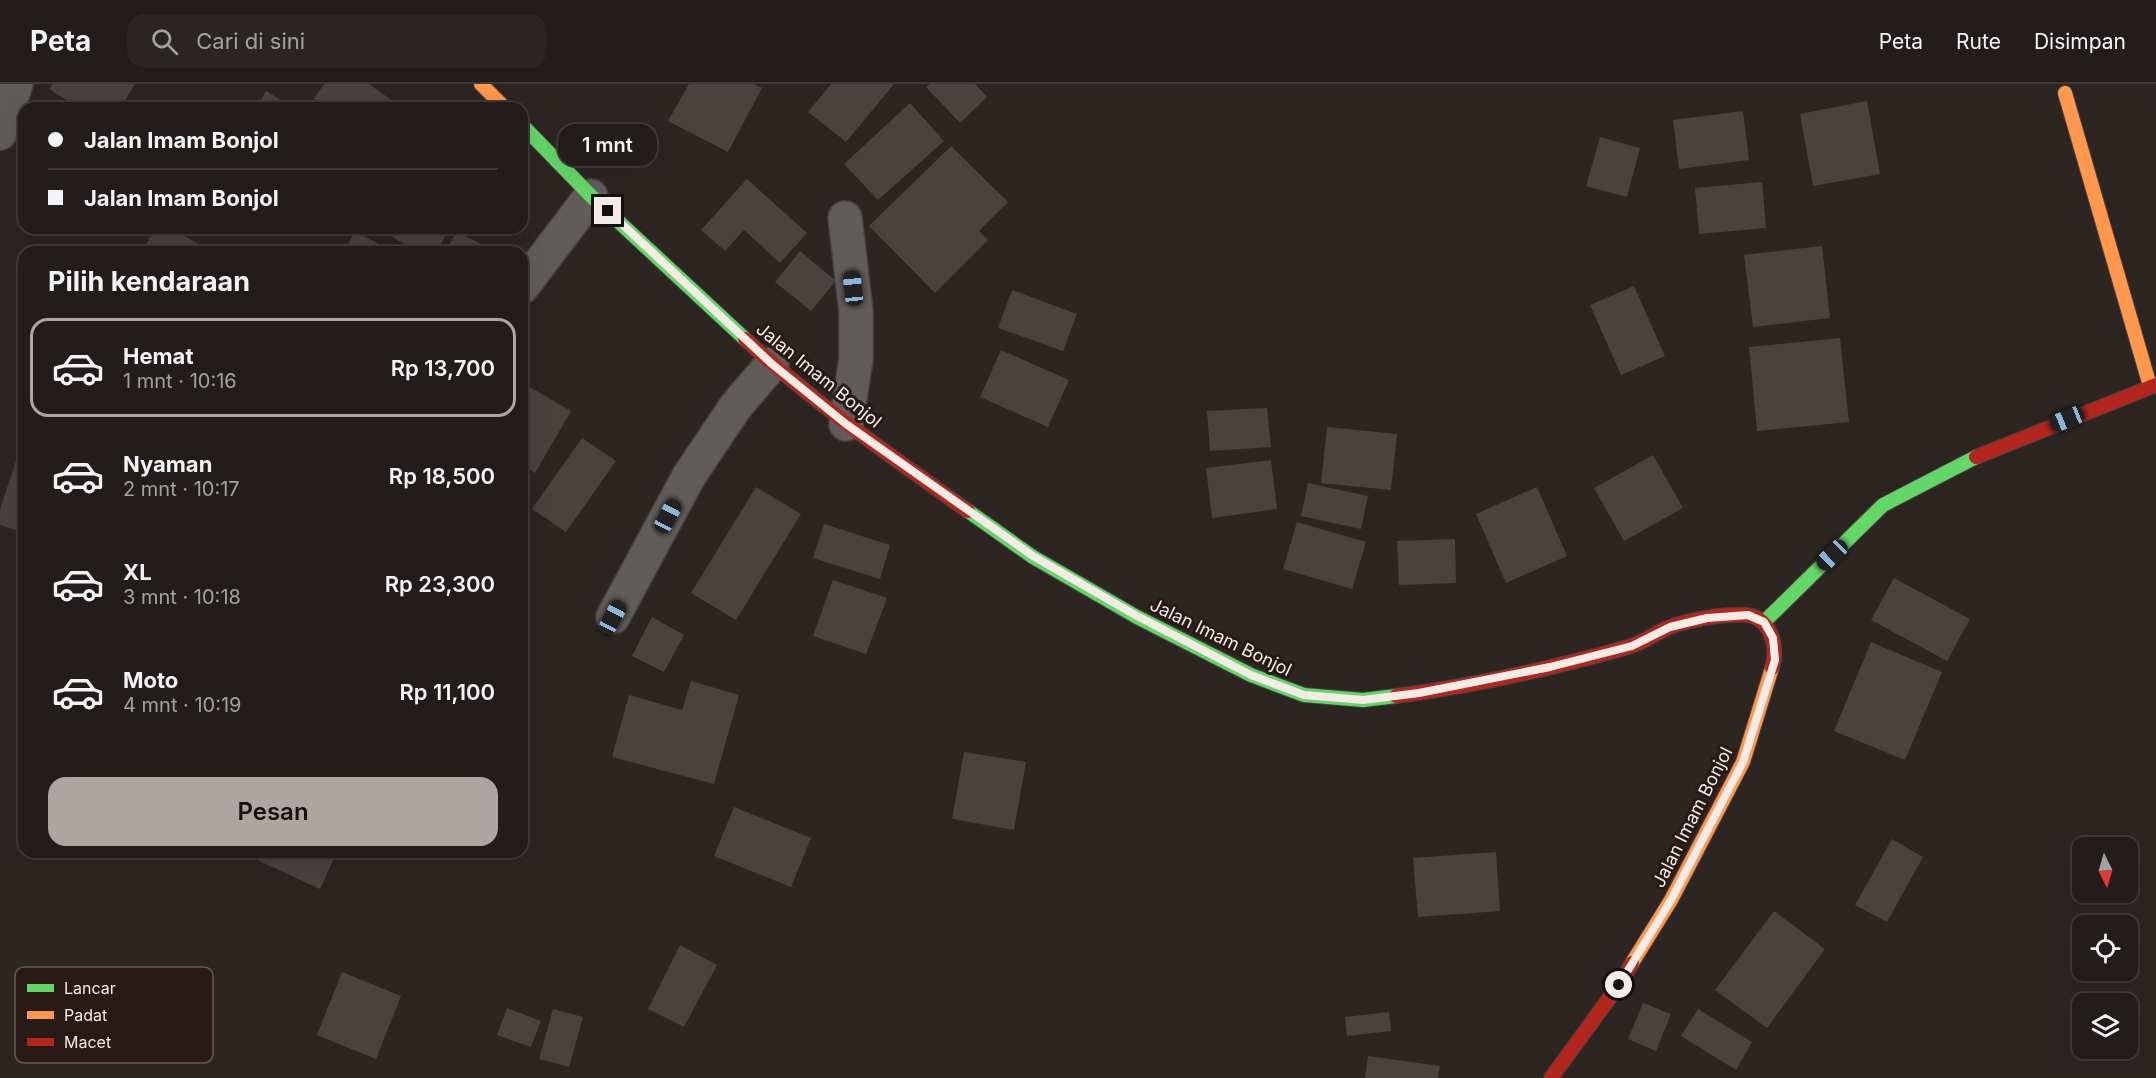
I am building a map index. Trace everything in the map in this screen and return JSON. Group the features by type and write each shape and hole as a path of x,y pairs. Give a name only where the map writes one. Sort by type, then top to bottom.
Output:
{"main road":[{"path":"481,84 499,102"},
{"path":"1764,622 1883,505 1985,452 2153,385 2065,93"},
{"name":"Jalan Imam Bonjol","path":"528,131 591,196 772,364 846,424 1033,556 1137,616 1251,675 1304,695 1363,700 1419,693 1550,667 1632,646 1670,627 1707,618 1748,615 1764,622 1773,638 1775,660 1743,762 1665,910 1619,985 1551,1078"}],"street":[{"path":"0,134 16,84"},
{"path":"528,279 591,196"},
{"path":"845,218 856,311 856,359 846,424"},
{"path":"613,617 689,476 736,406 772,364"}],"building":[{"path":"53,84 135,84 124,102 70,102 49,89"},
{"path":"324,84 369,84 394,102 318,102 314,99"},
{"path":"689,84 754,84 762,88 728,152 668,121"},
{"path":"831,84 894,84 846,142 808,112"},
{"path":"930,84 975,84 987,97 960,123 926,87"},
{"path":"266,91 284,102 260,102"},
{"path":"1867,101 1880,174 1813,186 1800,114"},
{"path":"910,103 944,141 878,200 844,164"},
{"path":"1743,111 1749,160 1679,169 1673,120"},
{"path":"1600,137 1640,148 1627,197 1586,186"},
{"path":"951,146 1008,202 979,231 988,240 935,293 869,226"},
{"path":"747,179 807,233 780,263 744,230 725,251 701,230"},
{"path":"1762,182 1766,228 1699,234 1695,188"},
{"path":"152,234 181,234 202,246 145,246"},
{"path":"353,234 360,234 382,246 347,246"},
{"path":"387,234 446,234 440,246 408,246"},
{"path":"455,234 460,234 485,246 449,246"},
{"path":"1822,246 1830,318 1753,327 1744,255"},
{"path":"800,251 836,281 811,311 775,282"},
{"path":"1634,286 1665,356 1621,375 1590,305"},
{"path":"1012,290 1077,314 1063,351 998,328"},
{"path":"1840,338 1849,422 1757,431 1749,347"},
{"path":"1001,350 1069,380 1048,427 980,397"},
{"path":"528,386 571,411 535,473 528,469"},
{"path":"1267,408 1271,447 1210,451 1207,411"},
{"path":"1327,427 1397,434 1391,490 1321,483"},
{"path":"582,438 616,461 566,532 532,509"},
{"path":"18,455 18,531 0,525 0,509"},
{"path":"1653,455 1683,508 1624,541 1594,488"},
{"path":"1271,460 1277,509 1212,518 1206,468"},
{"path":"1308,483 1368,496 1361,529 1301,516"},
{"path":"756,487 801,514 736,620 691,593"},
{"path":"1537,487 1567,556 1506,583 1476,514"},
{"path":"1297,522 1366,542 1352,589 1283,569"},
{"path":"824,524 890,545 880,579 813,558"},
{"path":"1455,539 1456,583 1399,585 1397,541"},
{"path":"1894,578 1970,619 1947,661 1871,620"},
{"path":"833,580 887,598 866,654 813,636"},
{"path":"652,617 684,635 664,672 632,656"},
{"path":"1871,642 1942,672 1905,760 1834,731"},
{"path":"691,681 739,695 714,784 612,757 629,695 682,710"},
{"path":"964,752 1026,762 1014,830 952,819"},
{"path":"734,807 811,838 791,887 714,856"},
{"path":"1892,839 1923,857 1887,922 1855,905"},
{"path":"1496,852 1500,911 1418,917 1413,858"},
{"path":"253,858 334,858 320,889"},
{"path":"1774,911 1825,949 1767,1028 1715,990"},
{"path":"680,945 717,965 684,1027 648,1009"},
{"path":"342,972 401,996 376,1059 317,1035"},
{"path":"1643,1003 1671,1014 1656,1051 1628,1039"},
{"path":"507,1008 541,1021 531,1047 497,1035"},
{"path":"553,1009 583,1017 569,1067 539,1059"},
{"path":"1698,1009 1752,1042 1736,1070 1681,1036"},
{"path":"1389,1012 1391,1031 1347,1036 1345,1017"},
{"path":"1368,1056 1440,1066 1438,1078 1365,1078"}],"traffic: fast":[{"path":"528,131 591,196 745,339"},
{"path":"1764,622 1883,505 1976,457"},
{"path":"968,511 1033,557 1137,617 1251,675 1304,695 1363,700 1396,696"}],"traffic: slow":[{"path":"481,84 499,102"},
{"path":"2065,93 2150,386"},
{"path":"1632,963 1671,900 1743,762 1772,668"}],"traffic: jam":[{"path":"745,339 826,407 968,511"},
{"path":"1976,457 2156,385"},
{"path":"1396,696 1484,682 1571,662 1633,645 1679,624 1727,615 1746,615 1762,621 1773,643 1772,668"},
{"path":"1551,1078 1619,985 1632,963"}],"route":[{"path":"608,211 772,364 846,424 1033,556 1137,616 1251,675 1304,695 1363,700 1419,693 1550,667 1632,646 1670,627 1707,618 1748,615 1764,622 1773,638 1775,660 1743,762 1671,900 1619,985"}]}
